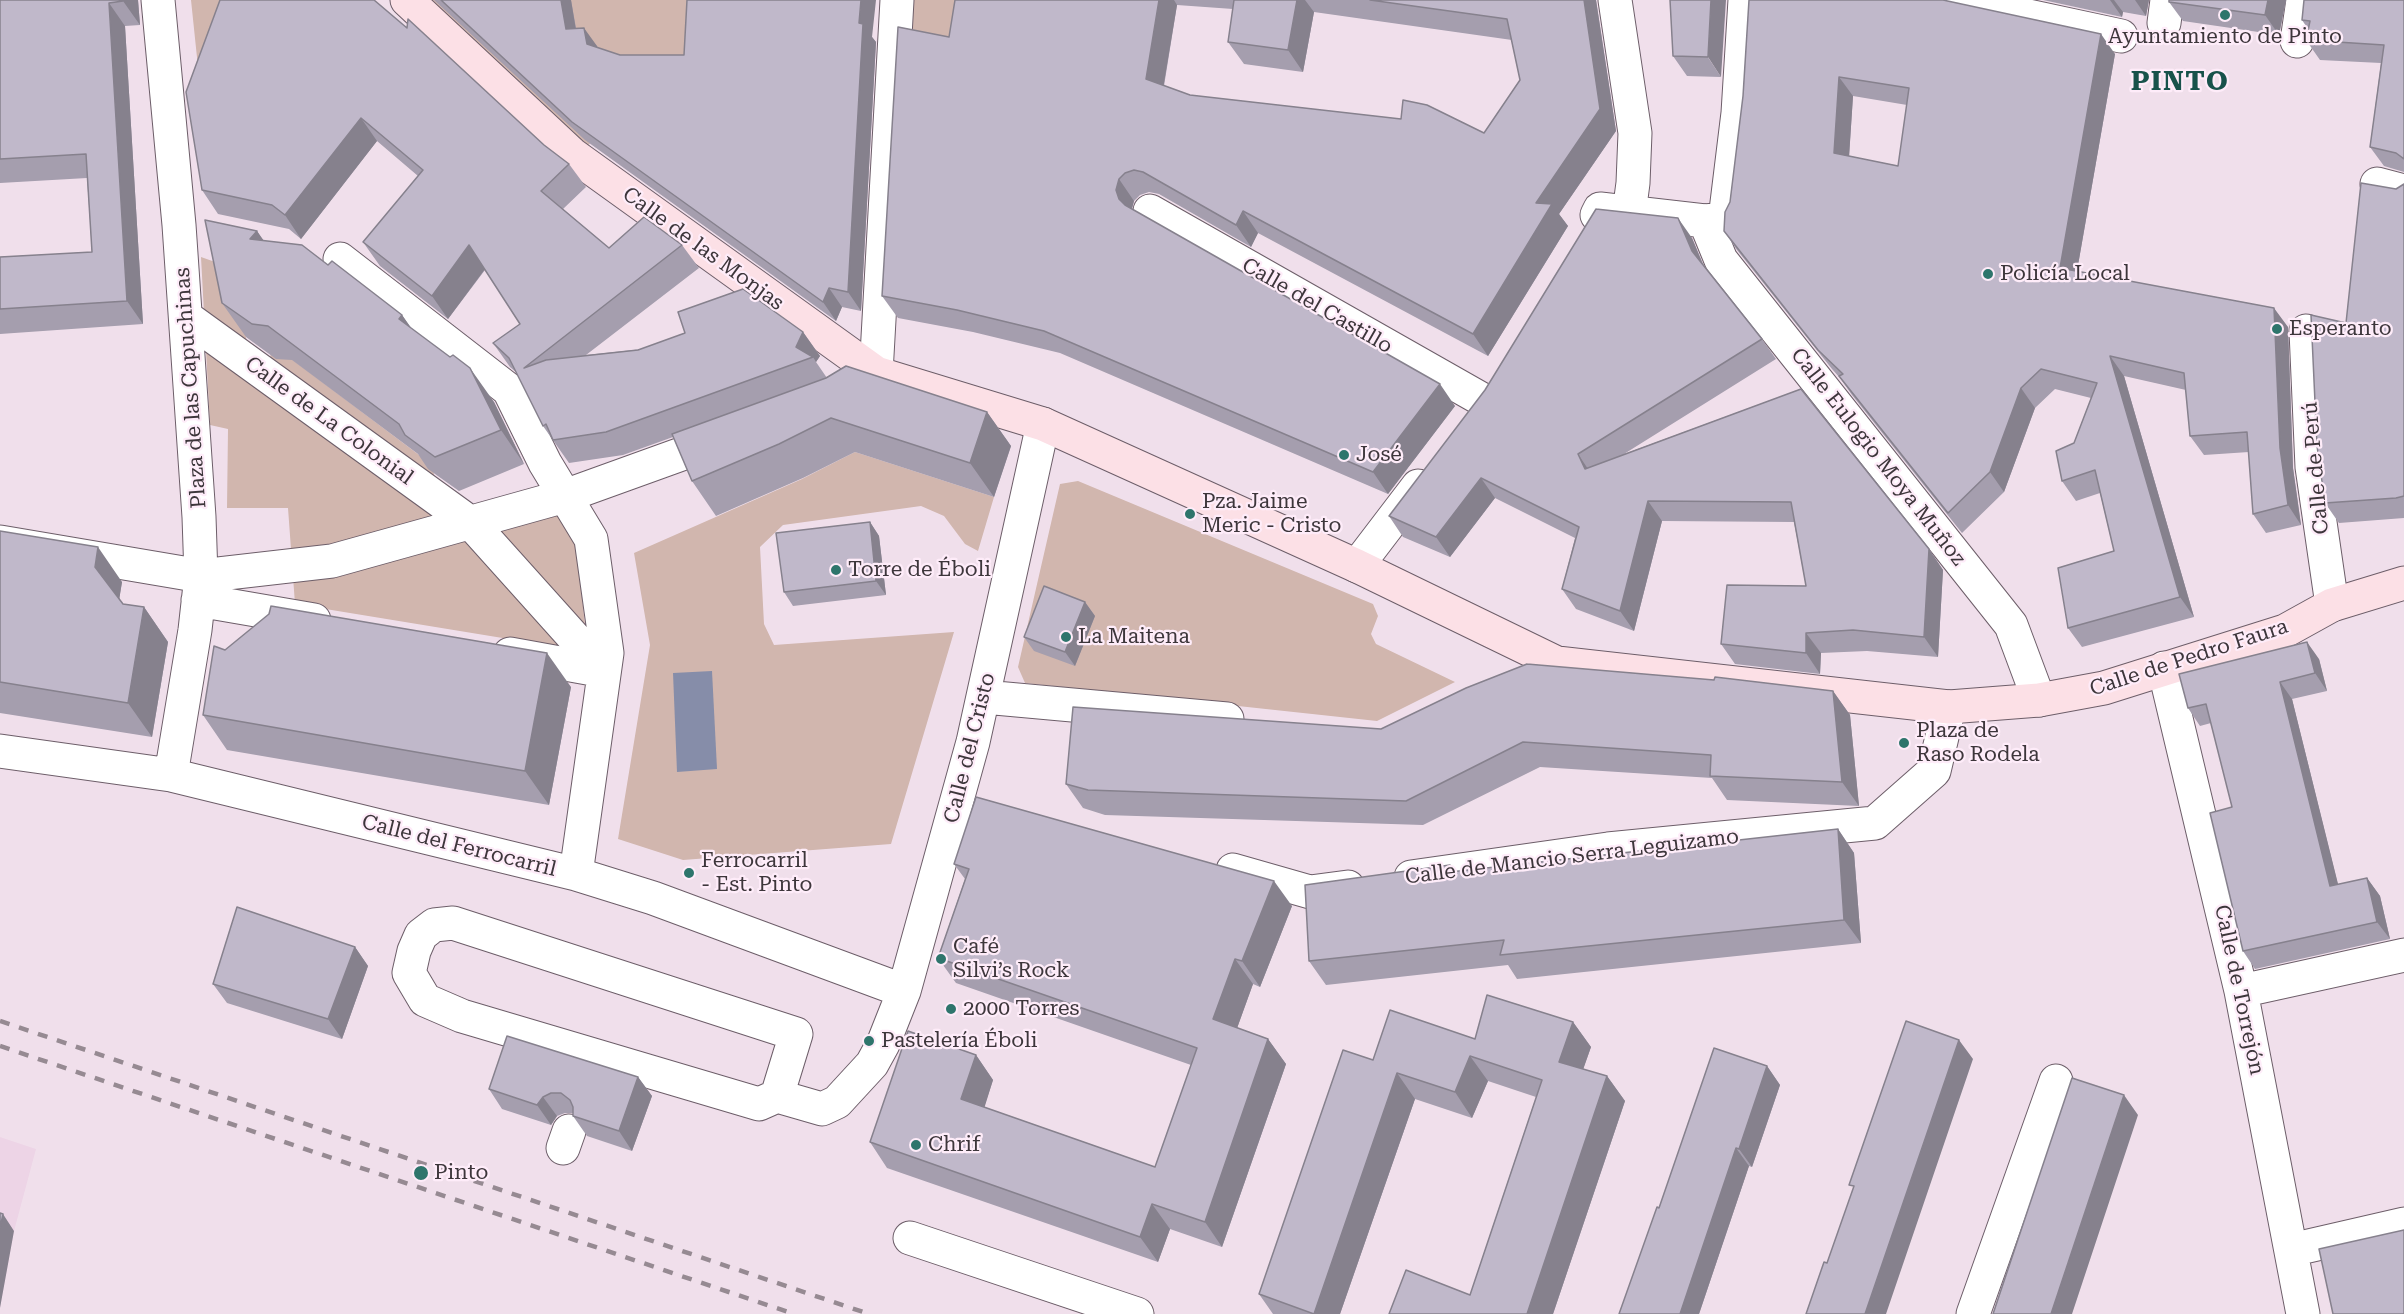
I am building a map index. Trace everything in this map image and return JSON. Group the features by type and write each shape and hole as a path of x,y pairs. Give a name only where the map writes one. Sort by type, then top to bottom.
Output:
{"street":[{"name":"Plaza de las Capuchinas","path":"158,0 186,317 199,588 171,775"},
{"name":"Calle de las Monjas","path":"407,0 573,155 876,373 1043,424 1357,566 1557,663"},
{"path":"832,399 844,395 876,373 897,0"},
{"path":"1582,240 1614,211 1633,183 1635,133 1614,0"},
{"path":"1614,211 1715,220 1738,113 1745,0"},
{"path":"1954,0 2121,36"},
{"path":"2297,41 2303,0"},
{"name":"Calle del Castillo","path":"1150,212 1483,400"},
{"name":"Calle Eulogio Moya Muñoz","path":"1715,220 1721,260 2011,625 2039,700"},
{"path":"179,225 211,232"},
{"path":"340,259 509,390 545,463 591,539 607,653 576,874"},
{"name":"Calle de La Colonial","path":"186,317 472,524 604,671"},
{"name":"Calle de Perú","path":"2306,331 2312,467 2332,604"},
{"path":"1462,428 1502,370"},
{"name":"Calle del Cristo","path":"777,1096 822,1109 837,1102 872,1064 883,1044 904,991 984,697 1043,424"},
{"path":"199,588 332,561 472,524 565,496 754,428"},
{"path":"1357,566 1434,465"},
{"path":"0,542 199,588 349,626"},
{"name":"Calle de Pedro Faura","path":"1557,663 1949,707 2039,700 2104,688 2285,631 2332,604 2404,583"},
{"path":"476,649 604,671"},
{"path":"1524,676 1557,663"},
{"name":"Calle de Torrejón","path":"2164,668 2241,991 2303,1314"},
{"path":"984,697 1252,721"},
{"name":"Calle de Mancio Serra Leguizamo","path":"1208,863 1310,892 1608,849 1875,823 1934,771 1949,707"},
{"name":"Calle del Ferrocarril","path":"0,751 171,775 576,874 653,898 904,991"},
{"path":"959,793 993,803"},
{"path":"453,923 796,1034 777,1096 759,1104 453,1012 424,1000 417,990 409,973 414,951 421,935 434,925 453,923"},
{"path":"2241,991 2404,955"},
{"path":"1973,1314 2056,1081"},
{"path":"2291,1250 2404,1224"},
{"path":"910,1238 1137,1314"}],"shaded area":[{"path":"191,0 246,0 203,115"},
{"path":"420,0 704,0 698,56 587,146"},
{"path":"906,0 974,0 966,47 901,47"},
{"path":"201,257 232,268 250,357 270,358 271,353 285,354 431,464 446,514 541,488 576,542 588,652 295,604 288,508 227,508 228,429 210,425"},
{"path":"855,452 994,497 978,551 965,544 944,516 921,506 783,525 760,547 764,624 774,645 954,632 891,844 683,860 618,839 650,645 634,553 802,479"},
{"path":"1078,481 1373,604 1378,616 1371,634 1376,644 1455,682 1377,721 1025,683 1018,667 1060,484"},
{"path":"0,1137 36,1149 14,1231 0,1308"}],"water":[{"path":"712,671 717,769 677,772 673,673"}],"building":[{"path":"0,0 123,0 109,3 127,301 0,309 0,257 92,252 86,154 0,159"},
{"path":"220,0 374,0 407,28 408,19 544,145 569,164 541,191 609,248 644,217 682,245 524,368 546,360 638,350 685,333 678,312 743,289 803,332 796,347 813,357 606,432 553,440 546,424 543,426 509,358 493,343 520,324 469,245 432,296 363,242 423,170 361,118 285,215 272,205 202,190 186,92"},
{"path":"441,0 561,0 566,29 584,28 587,44 620,55 684,55 687,0 861,0 859,23 863,24 848,292 829,288 823,302 572,122"},
{"path":"955,0 1159,0 1146,79 1190,95 1401,119 1403,100 1427,105 1484,133 1520,80 1507,19 1370,0 1584,0 1600,109 1536,203 1552,204 1473,334 1243,211 1236,225 1143,172 1134,170 1125,173 1119,179 1116,190 1119,199 1125,205 1440,384 1373,472 1044,331 957,310 882,296 898,27 949,37"},
{"path":"1234,0 1297,0 1288,50 1228,42"},
{"path":"1670,0 1711,0 1708,57 1673,56"},
{"path":"1749,0 1943,0 2101,34 2060,268 2274,308 2280,448 2288,505 2253,514 2247,432 2190,436 2184,373 2110,356 2180,597 2068,628 2058,568 2114,551 2095,470 2062,481 2056,451 2074,443 2097,383 2041,369 2021,388 1990,472 1948,513 1839,376 1843,374 1818,350 1724,231 1725,212 1730,202 1743,96","holes":["1839,77 1909,88 1898,166 1834,153"]},
{"path":"2169,0 2268,0 2265,15 2169,2"},
{"path":"2304,0 2404,0 2404,159 2396,153 2370,147 2384,45 2306,40 2310,21 2302,20"},
{"path":"2361,183 2396,189 2404,184 2404,496 2325,503 2317,446 2311,315 2346,323"},
{"path":"1596,209 1678,218 1692,251 1762,339 1578,454 1585,469 1801,389 1929,549 1924,637 1853,630 1806,633 1806,653 1721,644 1727,585 1806,586 1791,502 1648,501 1620,611 1562,589 1579,527 1481,478 1436,537 1389,516 1485,390"},
{"path":"205,220 257,231 250,239 302,245 328,265 332,261 402,315 399,319 450,357 453,355 470,368 501,430 435,457 405,435 399,424 268,326 252,324 222,303"},
{"path":"846,366 987,412 970,463 831,418 779,444 692,481 672,434 826,378"},
{"name":"Torre de Éboli","path":"870,522 876,581 784,592 776,533"},
{"path":"0,531 98,547 95,567 123,604 144,607 128,703 0,682"},
{"path":"1044,586 1085,602 1065,652 1024,637"},
{"path":"271,606 547,653 525,771 203,715 214,646 225,650 269,614"},
{"path":"2307,642 2315,673 2280,682 2330,886 2367,878 2377,922 2243,951 2210,813 2232,807 2206,704 2188,708 2179,674"},
{"path":"1527,664 1714,680 1715,677 1833,691 1842,782 1710,776 1711,755 1523,742 1406,801 1088,790 1066,784 1073,707 1381,729 1466,688"},
{"path":"976,797 1274,881 1242,961 1235,959 1213,1019 1268,1039 1205,1222 1152,1204 1140,1237 870,1142 908,1031 976,1055 961,1099 1155,1167 1197,1048 938,958 969,869 954,864"},
{"path":"1838,829 1844,920 1500,955 1504,940 1309,961 1305,885 1450,865 1450,872"},
{"path":"237,907 355,947 328,1019 213,984"},
{"path":"1487,995 1573,1022 1559,1062 1607,1076 1527,1314 1389,1314 1406,1270 1470,1295 1542,1080 1470,1056 1455,1092 1397,1073 1314,1314 1259,1294 1343,1050 1373,1060 1390,1010 1475,1039"},
{"path":"1906,1021 1959,1040 1865,1314 1806,1314 1854,1186 1849,1185"},
{"path":"507,1036 638,1077 619,1131 573,1116 570,1100 561,1093 551,1093 543,1097 537,1105 489,1089"},
{"path":"1714,1048 1767,1066 1739,1149 1736,1148 1680,1314 1619,1314 1657,1207 1659,1208"},
{"path":"2072,1078 2124,1095 2051,1314 1993,1314"},
{"path":"2404,1230 2404,1314 2333,1314 2319,1249"}],"railway":[{"path":"0,1021 869,1314"},
{"path":"0,1046 794,1314"}],"place":[{"name":"Ayuntamiento de Pinto","path":"2225,15"},
{"name":"Policía Local","path":"1988,274"},
{"name":"Esperanto","path":"2277,329"},
{"name":"José","path":"1344,455"},
{"name":"Pza. Jaime Meric - Cristo","path":"1190,514"},
{"name":"Torre de Éboli","path":"836,570"},
{"name":"La Maitena","path":"1066,637"},
{"name":"Plaza de Raso Rodela","path":"1904,743"},
{"name":"Ferrocarril - Est. Pinto","path":"689,873"},
{"name":"Café Silvi’s Rock","path":"941,959"},
{"name":"2000 Torres","path":"951,1009"},
{"name":"Pastelería Éboli","path":"869,1041"},
{"name":"Chrif","path":"916,1145"},
{"name":"Pinto","path":"421,1173"}],"district":[{"name":"PINTO","path":"2180,82"}]}
